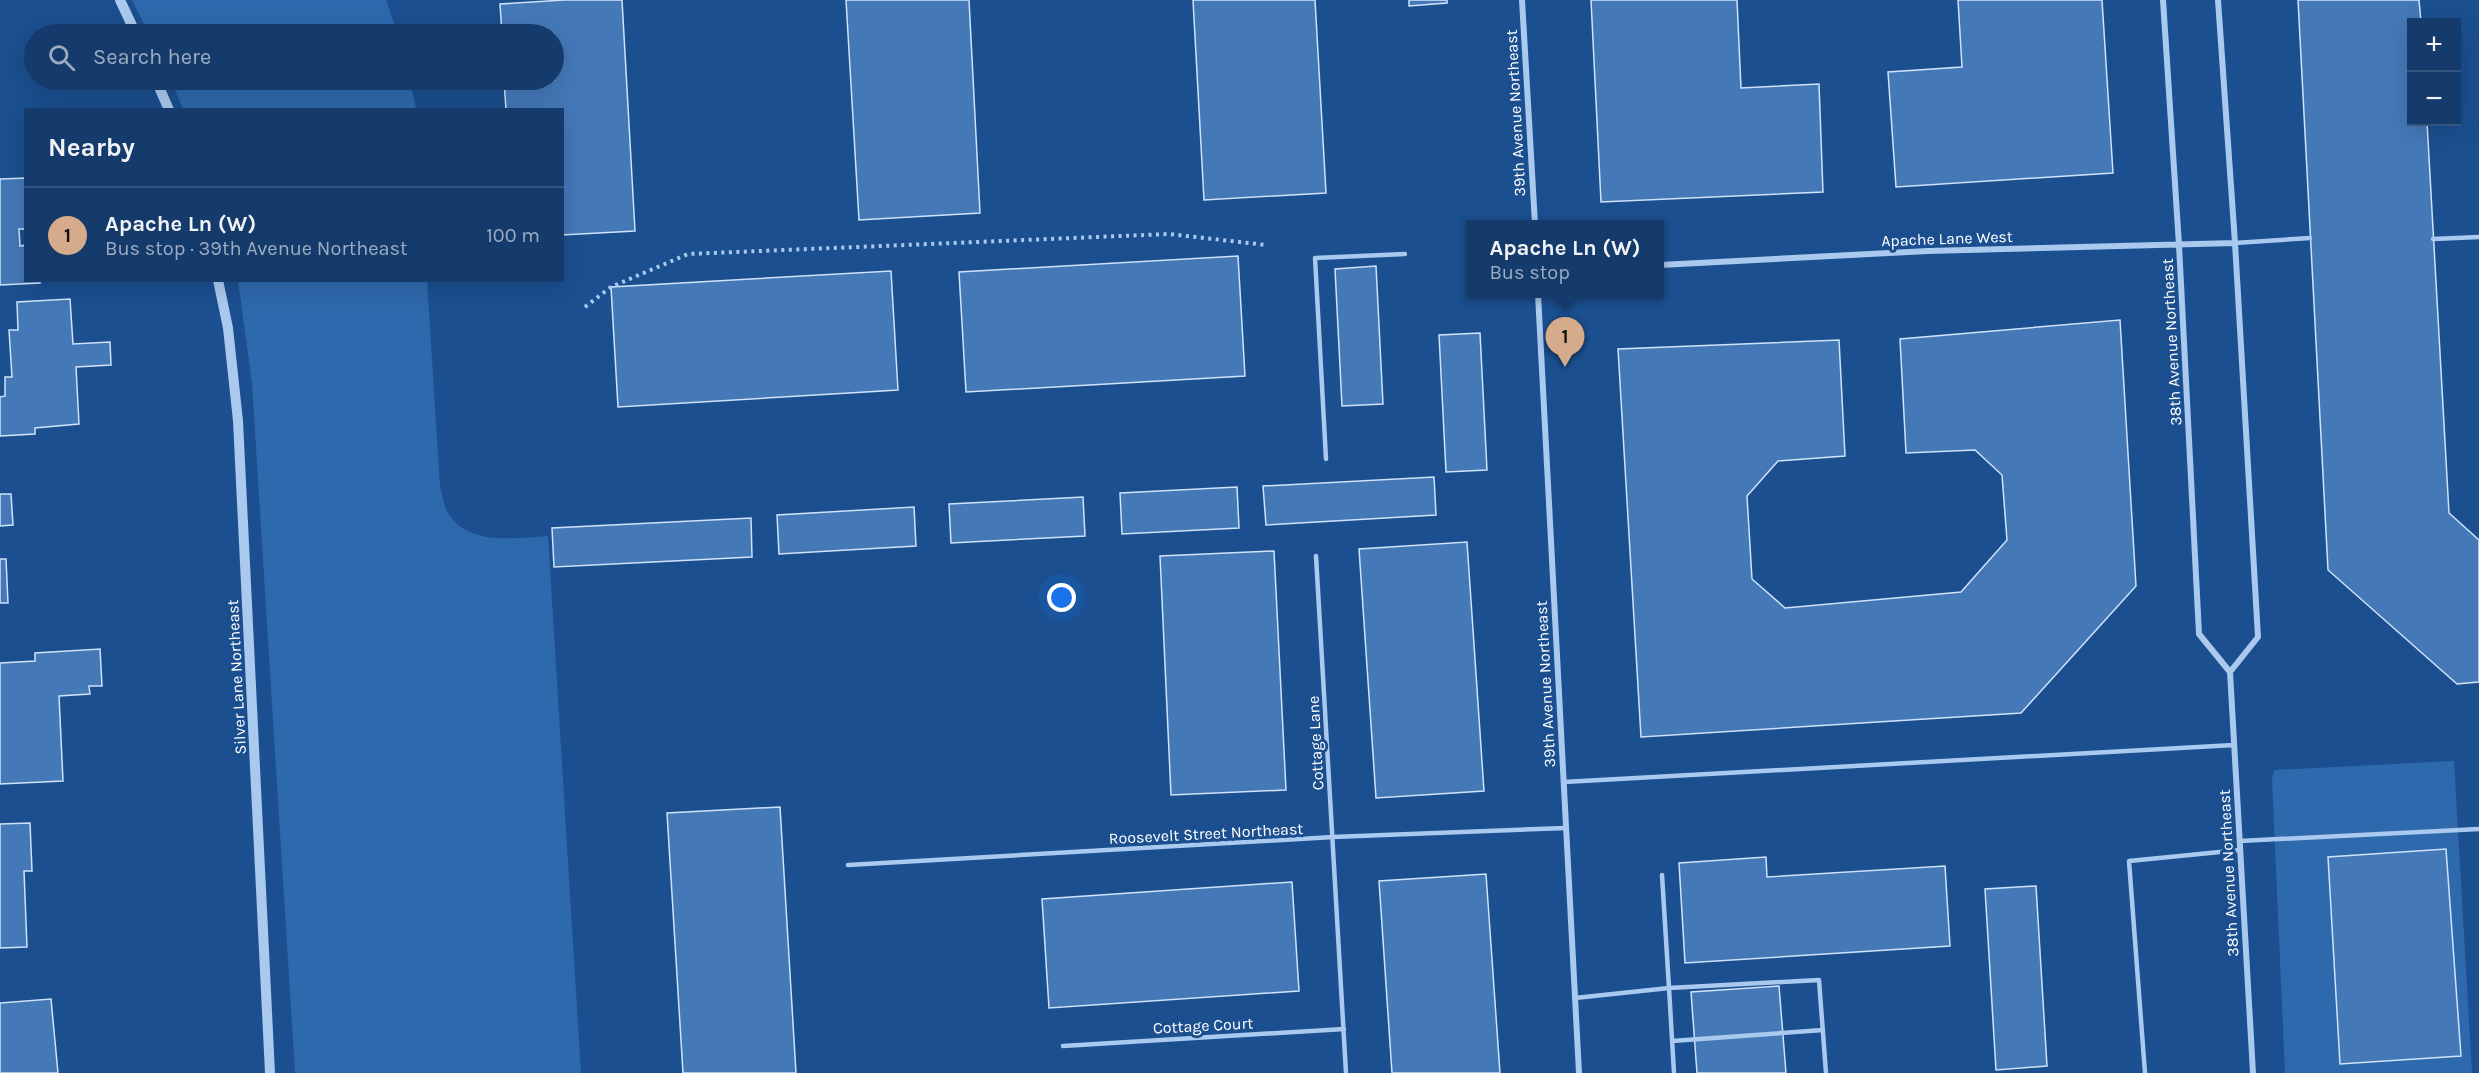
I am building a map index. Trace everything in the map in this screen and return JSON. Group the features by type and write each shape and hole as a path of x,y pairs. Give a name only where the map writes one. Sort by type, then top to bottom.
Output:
{"street":[{"path":"120,0 131,24"},
{"name":"39th Avenue Northeast","path":"1522,0 1534,220"},
{"name":"38th Avenue Northeast","path":"2163,0 2179,245 2199,633 2230,672 2253,1073"},
{"path":"2218,0 2258,637 2230,672"},
{"path":"160,90 168,108"},
{"name":"Apache Lane West","path":"1664,265 1928,251 2235,243"},
{"name":"Silver Lane Northeast","path":"218,282 228,328 238,421 270,1073"},
{"name":"39th Avenue Northeast","path":"1538,298 1579,1073"}],"lane":[{"path":"2433,239 2479,237"},
{"path":"2235,243 2310,238"},
{"path":"1326,459 1316,258 1405,254"},
{"name":"Cottage Lane","path":"1316,556 1346,1073"},
{"path":"1564,782 2234,745"},
{"name":"Roosevelt Street Northeast","path":"848,865 1333,837 1566,828"},
{"path":"2240,841 2479,829"},
{"path":"2145,1073 2129,861 2240,850"},
{"path":"1662,875 1674,1073"},
{"path":"1575,998 1669,988 1819,980 1826,1073"},
{"name":"Cottage Court","path":"1064,1046 1344,1029"},
{"path":"1672,1041 1823,1030"}],"path":[{"path":"585,307 611,287 688,254 1169,234 1266,245"}],"shaded area":[{"path":"132,0 386,0 394,24 144,24"},
{"path":"175,90 412,90 416,108 183,108"},
{"path":"238,282 427,282 440,486 446,509 454,521 465,530 477,535 491,538 548,536 581,1073 295,1073 252,383"},
{"path":"2454,761 2472,1073 2285,1073 2272,780 2274,770"}],"building":[{"path":"564,0 622,0 635,231 564,235 564,108 506,108 505,90 564,90 564,24 501,24 500,4"},
{"path":"846,0 969,0 980,213 859,220"},
{"path":"1193,0 1315,0 1326,193 1204,200"},
{"path":"1409,0 1447,0 1447,3 1409,6"},
{"path":"1591,0 1737,0 1741,88 1819,84 1823,192 1601,202"},
{"path":"1958,0 2102,0 2113,173 1896,187 1888,72 1962,67"},
{"path":"2298,0 2419,0 2421,18 2407,18 2407,126 2427,126 2449,513 2479,540 2479,682 2457,684 2328,570"},
{"path":"24,178 24,229 19,229 20,246 24,245 24,282 40,283 0,285 0,179"},
{"path":"1238,256 1245,376 966,392 959,272"},
{"path":"1376,266 1383,404 1342,406 1335,269"},
{"path":"891,271 898,390 618,407 611,287"},
{"path":"70,299 73,344 110,342 111,365 76,367 79,424 35,428 35,434 0,436 0,397 5,396 5,377 12,377 9,330 18,330 17,302"},
{"path":"2120,320 2136,586 2021,713 1641,737 1618,349 1839,340 1845,456 1778,461 1747,496 1752,579 1785,608 1961,592 2007,540 2002,475 1975,450 1906,453 1900,339"},
{"path":"1480,333 1487,470 1446,472 1439,335"},
{"path":"1434,477 1436,515 1266,525 1263,486"},
{"path":"1237,487 1239,528 1122,534 1120,493"},
{"path":"0,494 11,494 13,525 0,526"},
{"path":"1083,497 1085,536 951,543 949,504"},
{"path":"914,507 916,546 779,554 777,515"},
{"path":"751,518 752,557 554,567 552,528"},
{"path":"1467,542 1484,791 1376,798 1359,549"},
{"path":"1274,551 1286,790 1171,795 1160,556"},
{"path":"0,559 6,559 8,603 0,603"},
{"path":"100,649 102,686 89,686 90,694 59,696 63,781 0,784 0,663 35,661 35,653"},
{"path":"780,807 796,1073 683,1073 667,813"},
{"path":"30,823 32,871 24,871 27,947 0,948 0,824"},
{"path":"2446,849 2461,1056 2340,1064 2328,857"},
{"path":"1766,857 1767,877 1945,866 1950,946 1685,963 1679,863"},
{"path":"1486,874 1500,1073 1392,1073 1379,881"},
{"path":"1292,882 1299,991 1049,1008 1042,899"},
{"path":"2036,886 2047,1066 1996,1070 1985,889"},
{"path":"1779,986 1786,1073 1697,1073 1691,992"},
{"path":"51,999 58,1073 0,1073 0,1003"}],"place":[{"name":"Apache Ln (W)","path":"1565,367"}]}
